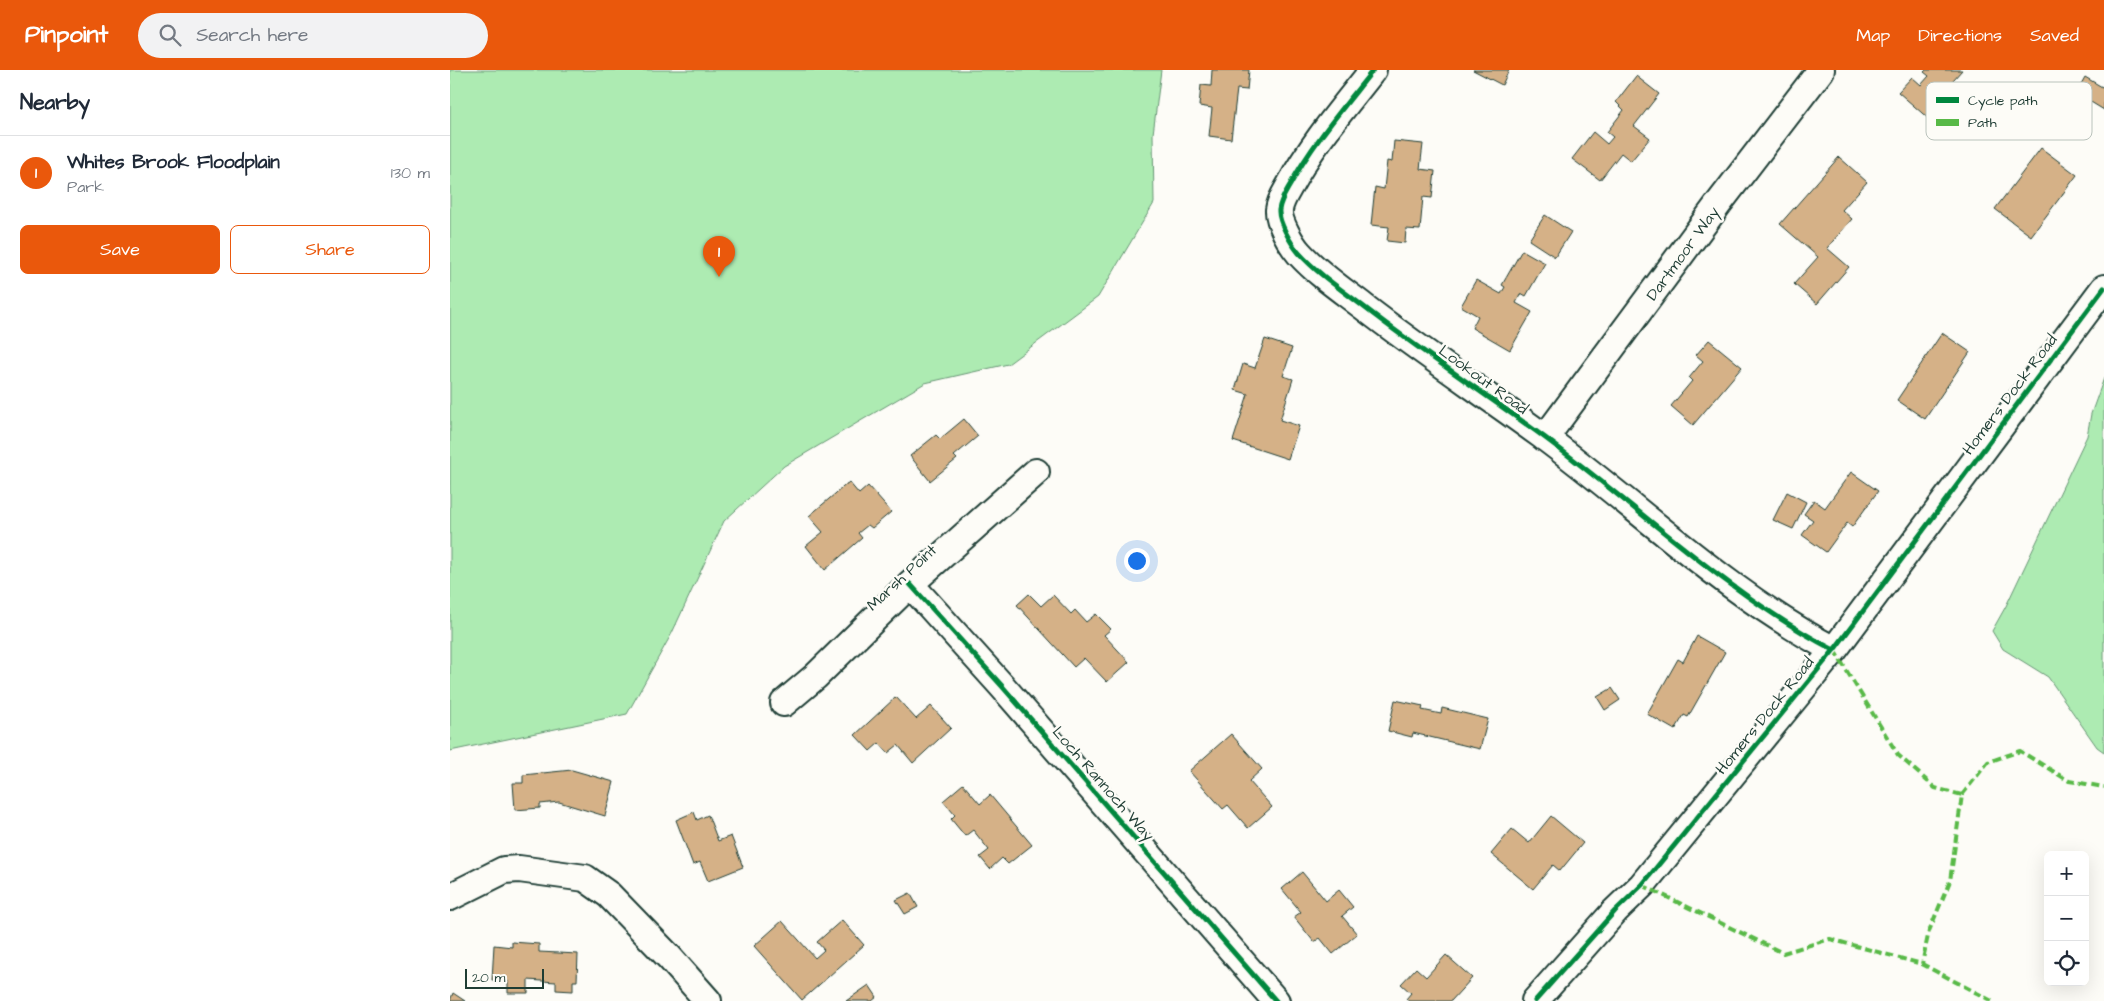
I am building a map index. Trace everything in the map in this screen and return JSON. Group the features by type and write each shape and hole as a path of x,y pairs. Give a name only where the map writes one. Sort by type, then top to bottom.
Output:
{"street":[{"name":"Lookout Road","path":"1373,70 1324,132 1298,169 1283,197 1278,211 1286,238 1299,253 1334,284 1378,318 1545,438 1716,574 1799,632 1834,650"},
{"name":"Dartmoor Way","path":"1545,438 1719,203 1821,70"},
{"name":"Homers Dock Road","path":"1536,1001 1615,910 1642,885 1834,650 2104,288"},
{"name":"Marsh Point","path":"784,703 816,676 910,584 1036,472"},
{"name":"Loch Rannoch Way","path":"910,584 1086,781 1276,1001"},
{"path":"450,897 504,870 519,869 585,878 609,895 670,958 708,1001"}],"green space":[{"path":"450,70 1161,70 1153,134 1154,203 1098,297 1008,364 925,383 784,466 724,521 672,633 627,714 450,751"},
{"path":"2104,378 2104,752 2097,747 2048,677 2003,649 1992,631 2006,606 2087,436 2091,414"}],"building":[{"path":"1212,70 1249,70 1247,90 1237,89 1231,139 1209,136 1212,108 1199,106 1201,85 1211,86"},
{"path":"1473,70 1509,70 1502,85"},
{"path":"1926,70 1962,70 1951,82 1926,82 1926,116 1898,92 1912,77 1921,85 1929,76 1924,72"},
{"path":"1636,76 1659,94 1634,126 1650,138 1631,161 1621,153 1600,180 1572,159 1593,132 1607,144 1613,137 1607,132 1624,110 1616,102"},
{"path":"2085,77 2102,87 2104,85 2104,110 2092,103 2092,82 2082,82"},
{"path":"1394,141 1423,144 1420,169 1435,171 1432,198 1423,197 1420,230 1406,229 1405,243 1387,241 1389,227 1371,225 1375,187 1384,189 1387,161 1392,162"},
{"path":"2041,148 2077,175 2031,236 1995,209"},
{"path":"1839,157 1867,182 1842,210 1852,219 1827,248 1849,267 1817,304 1794,284 1818,257 1780,224"},
{"path":"1545,215 1571,232 1555,257 1529,240"},
{"path":"1522,250 1545,263 1526,296 1521,293 1516,303 1532,312 1510,350 1472,328 1478,316 1461,306 1476,280 1501,294 1505,287 1502,285"},
{"path":"1942,333 1970,352 1925,419 1897,400"},
{"path":"1265,339 1292,348 1283,376 1293,379 1280,420 1299,426 1288,459 1233,441 1248,394 1235,390 1243,364 1255,368"},
{"path":"1709,340 1742,367 1693,425 1671,406 1692,381 1689,378 1703,361 1696,355"},
{"path":"964,419 978,436 954,456 957,459 930,481 910,456 936,435 940,439"},
{"path":"1851,472 1878,491 1852,527 1847,523 1826,552 1802,535 1813,520 1804,514 1814,500 1825,508"},
{"path":"849,482 859,494 868,486 891,512 872,528 868,525 858,533 862,538 825,570 806,546 823,532 809,516"},
{"path":"1787,492 1806,502 1793,529 1773,520"},
{"path":"1029,594 1041,606 1053,595 1071,614 1075,610 1086,622 1096,614 1111,629 1104,635 1129,662 1107,682 1084,658 1074,667 1017,605"},
{"path":"1697,636 1725,652 1688,717 1684,715 1675,730 1647,714 1678,659 1683,662"},
{"path":"1612,688 1620,700 1605,710 1597,697"},
{"path":"896,697 916,719 931,706 951,728 913,763 898,745 888,753 879,743 870,751 855,735"},
{"path":"1395,700 1423,706 1422,710 1441,714 1442,708 1488,719 1480,749 1413,733 1412,737 1388,731"},
{"path":"1231,734 1262,769 1249,781 1272,807 1248,828 1228,805 1223,809 1189,771"},
{"path":"572,770 614,782 605,816 559,802 540,804 540,808 515,810 513,783 523,783 523,775"},
{"path":"963,784 980,804 990,795 1032,845 1008,864 1002,858 990,869 980,857 989,850 973,830 965,836 951,819 955,815 943,801"},
{"path":"694,812 697,820 708,815 718,841 731,836 743,867 708,881 700,862 693,865 676,820"},
{"path":"1551,816 1583,843 1560,871 1553,865 1533,889 1491,854 1512,829 1529,843"},
{"path":"1302,872 1326,901 1339,890 1353,907 1342,916 1357,934 1333,954 1320,938 1314,942 1294,917 1301,912 1282,889"},
{"path":"910,893 918,907 905,914 896,900"},
{"path":"842,920 864,945 802,1000 754,946 782,921 815,958 824,950 817,942"},
{"path":"512,942 539,944 539,952 578,954 577,981 573,981 573,991 556,990 556,982 528,980 528,993 508,993 508,981 492,980 494,945 512,947"},
{"path":"1446,955 1472,978 1451,1001 1409,1001 1406,999 1411,993 1401,984 1416,968 1426,977"},
{"path":"869,985 877,997 872,1001 846,1001"},
{"path":"453,993 465,1001 450,1001"}],"marked path":[{"path":"1834,650 1898,755 1935,788 1962,795 1950,881 1929,931 1922,964"},
{"path":"1962,795 1988,762 2020,751 2069,781 2104,787"},
{"path":"1642,885 1783,953 1830,939 1922,964 1992,1001"}],"cycle path":[{"path":"1373,70 1318,140 1282,200 1279,215 1296,249 1306,261 1330,282 1580,464 1721,577 1795,628 1834,650"},
{"path":"1535,1001 1615,911 1642,885 1834,650 2104,288"},
{"path":"910,584 1002,686 1276,1001"}],"place":[{"name":"Whites Brook Floodplain","path":"719,277"}]}
